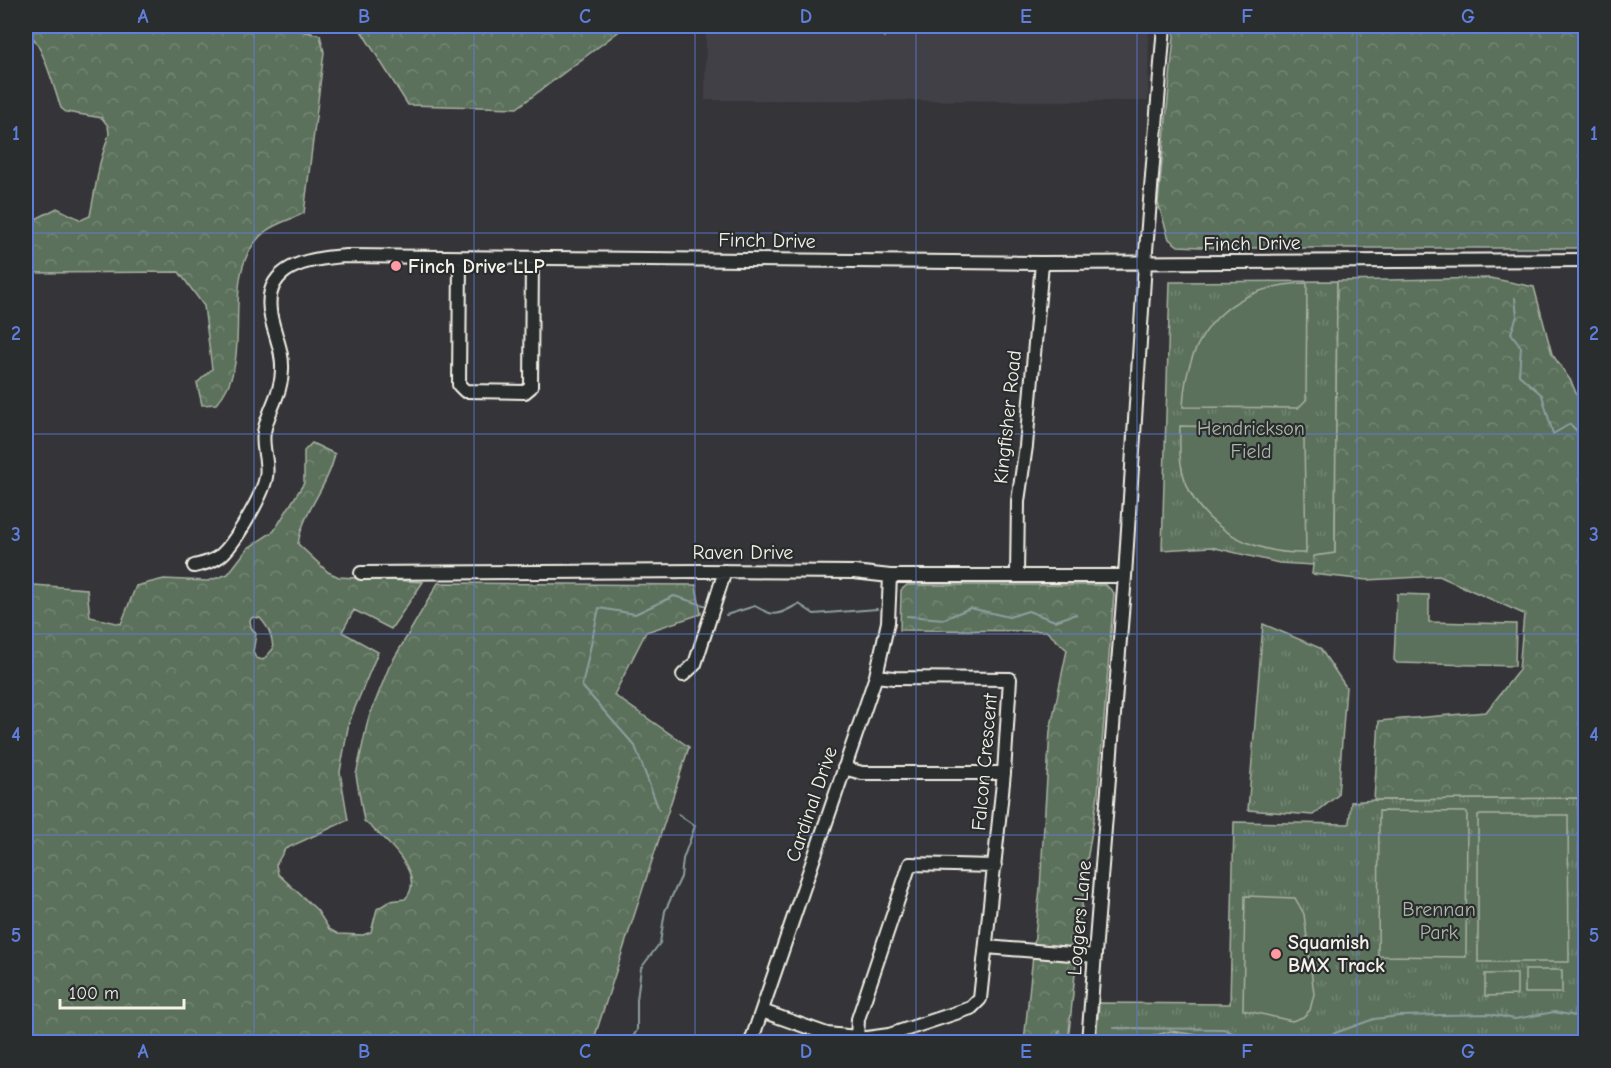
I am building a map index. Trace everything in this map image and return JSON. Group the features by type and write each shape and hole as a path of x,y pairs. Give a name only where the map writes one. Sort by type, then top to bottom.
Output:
{"street":[{"name":"Loggers Lane","path":"1088,1042 1125,576 1145,263 1164,26"},
{"name":"Finch Drive","path":"195,566 211,562 224,552 264,485 267,467 263,434 278,396 282,376 281,348 270,311 273,290 281,276 294,264 312,259 347,256 1042,263 1586,260"},
{"path":"460,258 459,385 465,391 525,392 531,387 532,258"},
{"name":"Kingfisher Road","path":"1017,575 1018,501 1026,440 1042,263"},
{"path":"683,675 695,664 725,571"},
{"name":"Raven Drive","path":"361,573 725,571 854,572 890,576 1125,576"},
{"name":"Cardinal Drive","path":"751,1042 876,676 888,622 890,576"},
{"name":"Falcon Crescent","path":"857,1038 889,1035 976,1004 982,993 1004,773 1010,679 876,676"},
{"path":"844,768 862,773 1004,773"},
{"path":"762,1011 827,1034 857,1038 858,1019 910,864 995,866"},
{"path":"987,947 1095,956"}],"shaded area":[{"path":"706,26 1149,26 1148,101 705,100"}],"green space":[{"path":"26,26 280,26 320,35 324,52 304,213 270,228 250,249 242,270 238,292 235,363 229,385 216,404 202,405 197,383 212,369 204,306 179,272 29,273 26,429 26,224 57,208 81,220 90,216 100,163 109,134 108,126 102,118 66,112 61,108 42,54 32,36 26,31"},
{"path":"358,26 626,26 517,108 408,105"},
{"path":"1175,26 1585,26 1585,248 1178,246 1169,239 1158,203"},
{"path":"1490,278 1534,287 1552,354 1571,381 1585,415 1585,1042 1580,1042 1582,997 1578,798 1374,800 1379,721 1486,712 1519,670 1524,614 1439,576 1367,580 1312,574 1314,556 1335,553 1337,281"},
{"name":"Hendrickson Field","path":"1337,281 1335,554 1315,556 1313,565 1279,563 1211,547 1162,550 1170,282"},
{"path":"1307,283 1306,400 1298,408 1183,407 1186,380 1193,356 1204,335 1218,317 1235,303 1256,293 1280,286"},
{"path":"1180,426 1295,429 1304,439 1306,553 1264,548 1244,541 1210,519 1197,503 1187,485 1180,459"},
{"path":"312,443 335,454 332,466 305,521 298,544 328,572 339,577 423,582 391,629 354,610 342,632 378,652 349,722 340,772 348,820 285,849 276,865 278,874 317,910 329,929 338,934 363,935 371,932 377,909 390,901 405,899 411,889 411,878 400,856 364,821 356,775 368,720 389,667 438,583 696,585 701,614 646,632 614,695 689,747 593,1042 26,1042 26,592 34,585 87,589 90,617 121,624 136,586 164,579 208,581 228,574 248,548 274,531 304,483 304,451","holes":["253,617 260,618 270,632 273,649 263,660 256,658 253,652 256,634 251,627 250,620"]},
{"path":"907,585 1106,585 1114,593 1098,794 1086,867 1068,1042 1024,1042 1040,888 1050,731 1067,650 1046,631 900,630 901,590"},
{"path":"1397,594 1429,595 1429,622 1516,624 1515,666 1397,663 1394,660"},
{"path":"1263,624 1320,648 1346,687 1338,795 1313,815 1248,810"},
{"name":"Brennan Park","path":"1579,798 1582,997 1580,1042 1096,1042 1099,1003 1230,1004 1234,822 1349,824 1351,802 1374,800"},
{"path":"1379,811 1467,812 1466,957 1378,956"},
{"path":"1478,815 1568,815 1569,962 1478,962"},
{"name":"Squamish BMX Track","path":"1245,896 1295,898 1304,914 1314,994 1310,1010 1303,1017 1292,1021 1243,1010"},
{"path":"1525,970 1562,970 1562,993 1525,993"},
{"path":"1485,974 1517,974 1517,995 1485,996"},
{"path":"1171,1031 1228,1040 1228,1042 1131,1042"},
{"path":"1473,1039 1570,1040 1574,1042 1473,1042"}],"waterway":[{"path":"884,37 886,26"},
{"path":"1515,298 1517,316 1511,333 1521,347 1519,375 1542,395 1553,434 1570,424 1579,433 1586,429"},
{"path":"659,810 635,746 582,686 599,608 635,614 674,596 707,606"},
{"path":"726,615 755,606 768,613 777,614 799,604 814,614 877,609"},
{"path":"907,616 944,619 970,608 1009,617 1028,611 1055,621 1076,614"},
{"path":"630,1042 637,1030 637,1000 641,968 660,943 665,911 681,877 683,859 695,826 678,814"},
{"path":"1310,1042 1374,1019 1399,1016 1489,1014 1515,1019 1554,1012 1586,1018"},
{"path":"1114,1028 1224,1029 1251,1042"},
{"path":"1054,1042 1060,1030"}],"place":[{"name":"Finch Drive LLP","path":"396,266"},
{"name":"Squamish BMX Track","path":"1276,954"}]}
